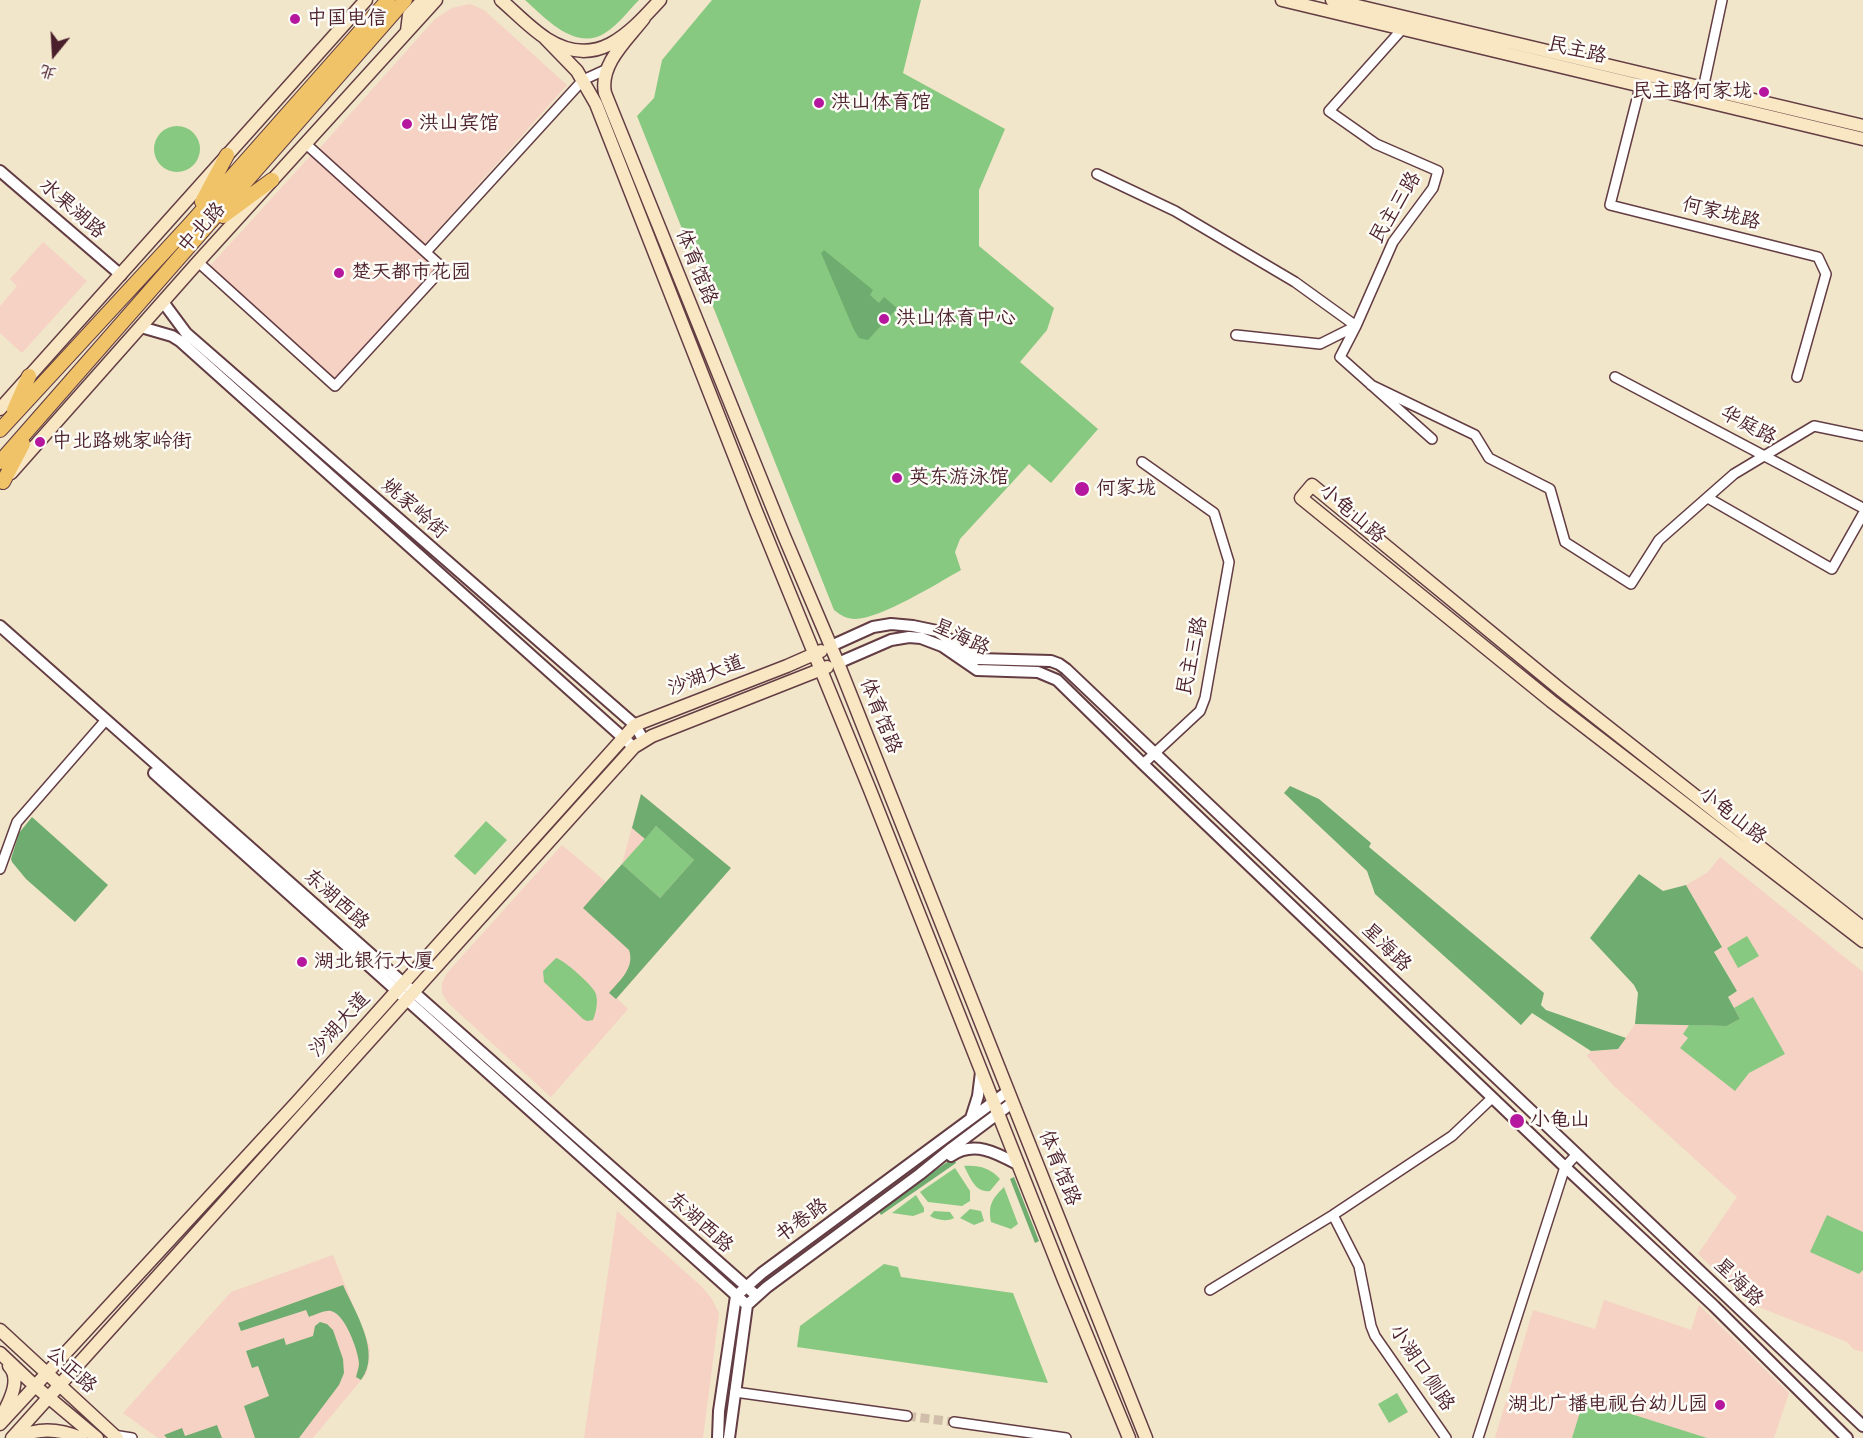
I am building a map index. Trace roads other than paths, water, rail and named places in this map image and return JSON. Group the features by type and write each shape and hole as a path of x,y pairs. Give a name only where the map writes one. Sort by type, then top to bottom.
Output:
{"main road":[{"name":"中北路","path":"0,410 366,0"},
{"name":"中北路","path":"0,462 388,0"},
{"name":"中北路","path":"4,426 196,227 405,0"},
{"path":"406,33 409,15 423,0"},
{"name":"中北路","path":"2,484 198,262 436,0"},
{"path":"501,0 545,38 582,52 596,51 614,42 644,18"},
{"path":"606,70 660,0"},
{"name":"民主路","path":"1282,0 1406,24 1863,126"},
{"name":"民主路","path":"1332,0 1406,24 1640,87 1863,139"},
{"name":"体育馆路","path":"545,38 577,70 583,80 596,104 630,185 756,511 822,669 1129,1438"},
{"name":"体育馆路","path":"606,70 603,84 610,104 771,504 838,663 1146,1438"},
{"path":"196,227 227,155"},
{"path":"196,227 272,180"},
{"path":"4,426 29,376"},
{"path":"2,484 34,423"},
{"name":"小龟山路","path":"1863,928 1561,690 1312,484 1301,498 1551,701 1863,941"},
{"name":"沙湖大道","path":"12,1438 405,992 634,725 831,646"},
{"name":"沙湖大道","path":"0,1422 639,744 652,736 838,663"},
{"name":"公正路","path":"0,1330 115,1436"},
{"path":"0,1355 13,1369 15,1376 12,1393 0,1422"},
{"name":"公正路","path":"0,1355 97,1438"},
{"path":"18,1438 42,1430 81,1438"}],"street":[{"path":"1703,89 1722,0"},
{"name":"民主三路","path":"1371,385 1340,357 1393,242 1432,188 1438,171 1376,144 1329,111 1406,24"},
{"path":"426,252 583,80 606,70"},
{"name":"何家垅路","path":"1640,87 1611,205 1818,257 1826,274 1797,377"},
{"path":"198,262 335,386 443,268 306,144"},
{"name":"水果湖路","path":"0,171 121,275"},
{"path":"1097,174 1185,217 1295,282 1356,326 1320,344 1236,335"},
{"name":"姚家岭街","path":"163,302 186,333 634,725 639,744"},
{"name":"姚家岭街","path":"141,327 166,334 180,341 623,738 639,744"},
{"name":"华庭路","path":"1615,377 1863,508"},
{"path":"1371,385 1432,439"},
{"path":"1371,385 1475,435 1489,458 1550,489 1565,542 1631,584 1659,540 1734,474 1814,426 1863,436"},
{"name":"民主三路","path":"1142,462 1215,513 1228,561 1200,711 1143,764"},
{"path":"1707,498 1832,569 1863,514"},
{"name":"星海路","path":"831,646 873,627 891,624 937,631 978,659 1059,664 1863,1426"},
{"name":"东湖西路","path":"0,626 103,723"},
{"name":"东湖西路","path":"0,634 405,992 757,1296"},
{"name":"星海路","path":"838,663 891,640 921,638 938,643 977,670 1045,674 1065,686 1143,764 1492,1098 1714,1306 1847,1438"},
{"path":"0,869 17,822 103,723"},
{"name":"东湖西路","path":"405,992 747,1305"},
{"path":"970,1120 978,1096 981,1068"},
{"name":"书卷路","path":"747,1305 936,1161 1010,1098"},
{"path":"1210,1290 1333,1215 1452,1136 1492,1098"},
{"name":"书卷路","path":"736,1296 970,1120 996,1108"},
{"path":"936,1161 948,1158 961,1150 974,1148 995,1153 1019,1165"},
{"path":"1478,1438 1565,1167 1577,1154"},
{"name":"小湖口侧路","path":"1333,1215 1359,1266 1375,1336 1446,1438"},
{"path":"717,1438 736,1296"},
{"path":"729,1438 747,1305"},
{"path":"735,1392 907,1416"},
{"path":"954,1422 1066,1438"},
{"path":"115,1436 132,1438"}],"tunnel":[{"path":"907,1416 954,1422"}],"place":[{"name":"中国电信","path":"295,19"},
{"name":"民主路何家垅","path":"1764,92"},
{"name":"洪山体育馆","path":"819,103"},
{"name":"洪山宾馆","path":"407,124"},
{"name":"楚天都市花园","path":"339,273"},
{"name":"洪山体育中心","path":"884,319"},
{"name":"中北路姚家岭街","path":"40,442"},
{"name":"英东游泳馆","path":"897,478"},
{"name":"何家垅","path":"1082,489"},
{"name":"湖北银行大厦","path":"302,962"},
{"name":"小龟山","path":"1517,1121"},
{"name":"湖北广播电视台幼儿园","path":"1720,1405"}]}
